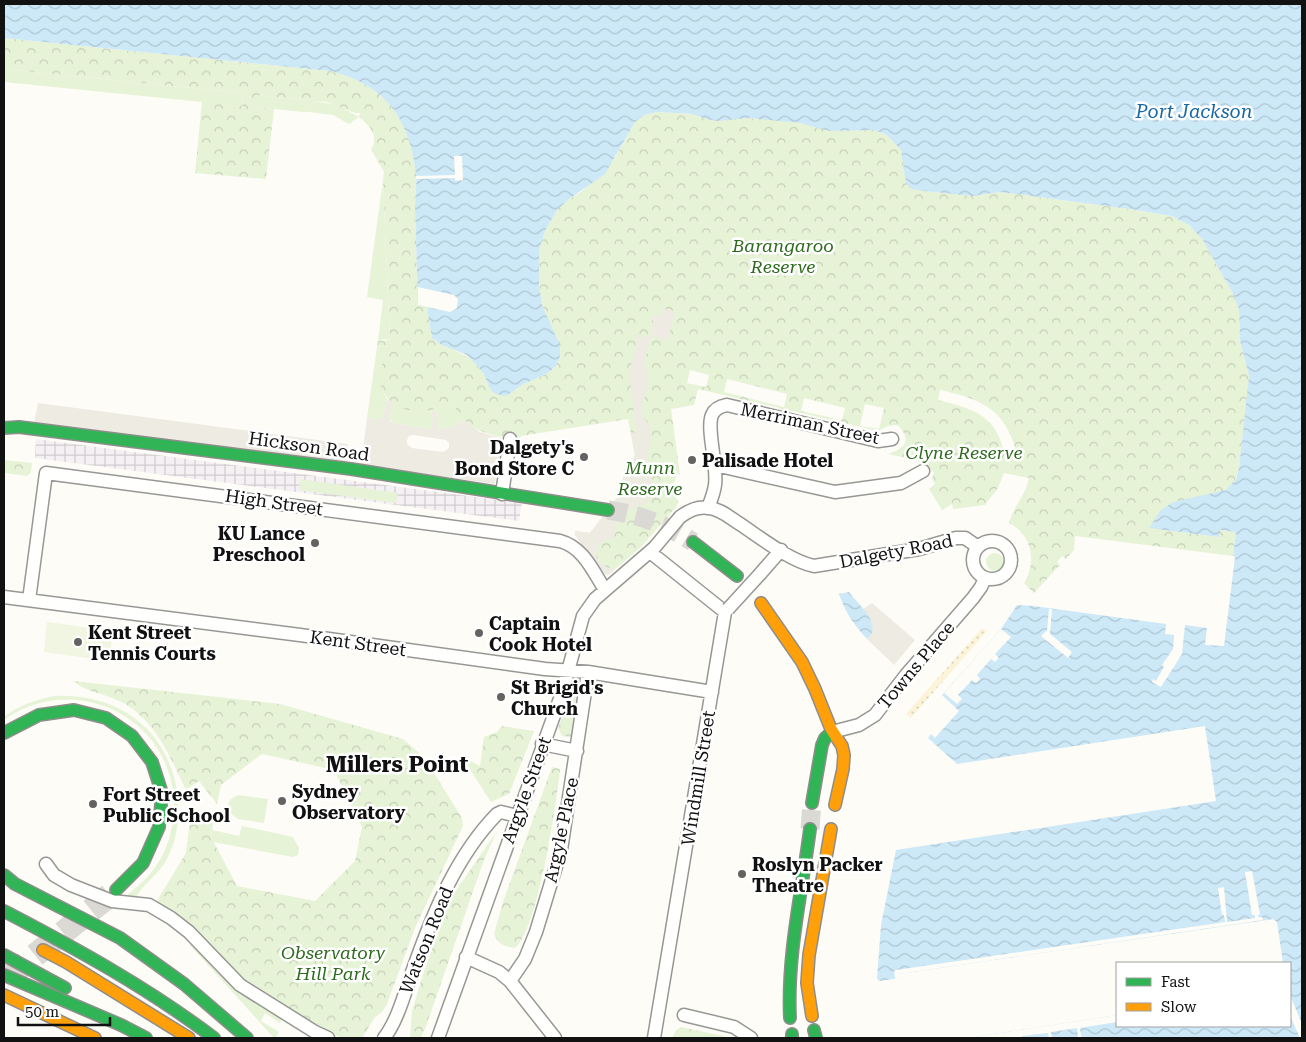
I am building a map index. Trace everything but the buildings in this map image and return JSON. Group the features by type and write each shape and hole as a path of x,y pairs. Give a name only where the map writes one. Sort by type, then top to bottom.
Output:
{"main road":[{"name":"Hickson Road","path":"4,428 20,426 321,465 608,510"},
{"path":"693,542 737,576"},
{"path":"761,603 774,619 806,670 832,732 843,748 844,757 835,805"},
{"path":"4,733 23,720 41,713 77,710 111,720 132,736 147,753 157,772 161,788 161,809 158,829 154,842 142,864 116,890"},
{"path":"812,803 822,745 825,738 832,732"},
{"path":"790,1018 788,983 795,915 810,829"},
{"path":"812,1016 808,983 810,955 831,829"},
{"path":"4,874 15,884 120,938 184,984 247,1038"},
{"path":"31,905 88,928 141,954"},
{"path":"4,911 112,970 193,1022 214,1038"},
{"path":"4,945 124,998"},
{"path":"34,945 66,962 189,1038"},
{"path":"4,955 41,974 146,1038"},
{"path":"4,975 121,1024"},
{"path":"4,995 72,1026 93,1038"},
{"path":"12,1011 93,1038"}],"street":[{"name":"Merriman Street","path":"715,465 710,425 712,415 721,406 728,405 878,441 892,439"},
{"path":"502,494 510,439"},
{"path":"708,508 715,485 715,465 835,492 901,484 923,471"},
{"name":"High Street","path":"28,600 46,473 560,541 569,543 581,552 605,590"},
{"name":"Argyle Street","path":"438,1038 569,670 586,609 605,590 652,550 680,517 691,510 708,508"},
{"name":"Dalgety Road","path":"708,508 721,512 798,562 814,566 919,550 956,538 965,538 978,547"},
{"path":"987,542 997,542 1003,545 1010,554 1010,566 1002,576 985,578 976,570 973,558 978,547 987,542"},
{"path":"652,550 726,610 781,550"},
{"name":"Towns Place","path":"832,732 859,725 881,709 906,674 981,588 985,578"},
{"name":"Kent Street","path":"4,598 300,634 546,669 588,672 712,692"},
{"name":"Windmill Street","path":"654,1038 726,610"},
{"name":"Argyle Place","path":"510,981 525,959 536,932 558,859 577,751 588,672"},
{"path":"542,744 577,751"},
{"name":"Watson Road","path":"384,1038 397,1011 433,914 450,880 477,839 497,814 501,812 517,816"},
{"path":"46,864 54,875 71,885 112,901 150,905 164,913 187,930 240,985 315,1032 328,1038"},
{"path":"466,958 499,972 510,981 555,1038"},
{"path":"684,1015 734,1027 751,1038"}],"shaded area":[{"path":"662,308 675,311 668,341 651,337 645,360 649,383 647,393 641,405 641,412 652,430 647,461 654,486 653,494 648,502 626,512 616,525 614,539 606,539 598,546 596,555 600,563 608,568 616,568 608,575 601,571 575,535 575,531 590,533 620,494 625,468 635,456 631,433 636,432 629,373 637,339 635,339 636,334 649,337 653,322 652,316 660,314"},
{"path":"387,399 394,403 390,415 390,421 393,423 431,429 433,419 431,410 435,409 438,429 447,428 465,421 480,432 502,438 495,484 361,465 367,418 374,420 382,418","holes":["413,435 446,440 449,443 449,448 443,452 412,448 407,444 409,436"]},
{"path":"38,403 348,444 345,465 34,424"},
{"path":"36,439 522,503 519,521 35,458"},
{"path":"872,603 915,640 894,665 867,639 872,623 863,609"}],"green space":[{"name":"Barangaroo Reserve","path":"4,38 330,71 350,77 366,85 392,107 401,120 413,154 416,178 418,304 427,306 432,338 474,361 486,377 490,389 506,396 522,385 548,373 556,366 560,346 542,305 539,285 539,250 545,231 557,210 582,191 613,161 635,122 644,115 658,112 692,114 706,119 748,118 781,120 816,126 829,131 874,130 887,135 895,142 901,150 903,160 924,191 972,196 1000,192 1172,216 1189,225 1202,239 1232,292 1239,309 1240,341 1249,376 1249,385 1239,468 1233,483 1226,490 1150,528 1218,537 1219,530 1236,532 1233,556 1075,536 1074,550 1066,559 1062,556 1057,562 1060,565 1034,593 1024,583 1030,567 1030,550 1023,534 1009,523 1029,478 1004,473 998,488 985,505 953,509 952,504 942,510 929,489 935,484 932,479 934,472 916,460 888,454 899,449 905,443 905,435 897,425 888,426 878,431 698,389 694,405 671,409 680,475 677,474 674,486 678,502 677,506 641,547 608,575 603,573 575,535 575,531 590,533 620,494 625,468 635,456 628,419 521,436 520,440 480,431 464,420 453,402 435,409 415,411 403,409 386,397 380,379 381,369 392,349 389,346 377,347 378,340 390,339 384,172 371,149 374,144 373,132 359,117 360,113 355,113 327,102 314,101 309,112 303,112 307,100 255,95 255,107 274,109 266,179 195,173 202,101 242,106 243,93 4,69","holes":["690,370 709,375 706,387 687,383","727,379 787,394 784,407 724,392","940,390 978,402 998,415 1005,425 1016,451 1004,453 1001,440 989,422 981,415 961,406 938,400","804,398 845,408 842,420 801,411","865,404 884,408 879,429 860,426"]},
{"path":"4,69 243,93 242,106 4,82"},
{"path":"255,95 308,100 303,112 254,107"},
{"path":"314,101 337,105 359,117 349,124 333,115 309,112"},
{"path":"383,180 390,339 378,340 383,300 367,297"},
{"path":"390,346 392,349 384,361 381,374 382,387 387,399 382,418 374,420 367,418 377,347"},
{"path":"453,402 465,421 447,428 437,429 435,409"},
{"path":"394,403 415,411 431,410 433,419 432,429 393,423 390,413"},
{"path":"4,460 32,463 31,472 27,476 4,473"},
{"path":"300,479 398,493 396,503 299,490"},
{"path":"991,553 999,553 1004,558 1002,569 991,571 986,566 986,558"},
{"name":"Kent Street Tennis Courts","path":"47,622 113,631 109,661 44,652"},
{"name":"Observatory Hill Park","path":"73,681 280,704 403,739 424,757 462,818 463,826 415,928 387,1004 382,1012 375,1017 362,1038 342,1038 309,1024 249,986 159,905 158,899 186,853 190,820 214,818 211,837 237,886 315,901 355,861 362,827 334,770 262,754 221,785 217,804 199,781 186,790 162,742 146,721 136,712 119,701 85,688"},
{"path":"573,688 579,697 572,735 570,737 562,736 558,728"},
{"path":"54,696 77,697 98,701 118,708 150,732 162,749 171,769 177,791 178,808 174,843 164,864 136,897 131,898 127,895 142,882 159,862 169,838 174,805 169,774 157,748 138,726 115,711 88,702 60,700 31,706 4,720 4,717 21,706"},
{"path":"502,726 534,731 509,794 491,802 465,762 465,759 480,766 484,737 497,732"},
{"path":"552,767 560,769 551,835 539,892 523,936 515,948 508,947 500,943 494,934 503,902"},
{"path":"238,795 268,799 264,823 238,819 229,812 229,801"},
{"path":"242,826 293,837 299,848 298,855 293,857 213,842 211,837 212,830 239,836"},
{"path":"497,831 484,860 425,1029 421,1038 410,1038 412,1011 423,974 453,895"},
{"path":"189,944 195,946 232,986 282,1019 280,1023 265,1013 261,1021 279,1032 276,1037 279,1038 274,1038"},
{"path":"681,1027 729,1038 672,1038 676,1030"}],"sand":[{"path":"982,628 987,631 911,718 906,714"}],"water":[{"name":"Port Jackson","path":"4,4 1302,4 1302,1038 968,1038 1116,1015 1116,1027 1291,1027 1291,962 1283,962 1277,922 1273,919 899,974 900,978 880,981 877,979 881,925 896,850 1216,801 1205,726 957,764 928,738 931,734 935,738 959,711 942,695 1001,629 1017,605 1166,624 1165,634 1174,635 1173,649 1162,665 1164,667 1156,681 1153,679 1152,682 1161,687 1182,654 1185,625 1207,628 1205,645 1224,646 1235,557 1233,556 1236,532 1220,530 1219,537 1149,528 1161,510 1173,502 1226,490 1236,479 1239,468 1249,376 1240,341 1239,309 1232,292 1202,239 1189,225 1172,216 1000,192 972,196 912,189 906,183 901,150 887,135 874,130 829,131 800,123 748,118 718,121 692,114 658,112 644,115 635,122 605,174 569,199 557,210 545,231 539,250 539,285 542,305 560,345 560,356 556,366 548,373 522,385 506,396 494,393 490,389 484,374 465,354 442,345 432,338 427,307 418,305 416,179 413,155 401,121 392,107 366,85 350,77 330,71 4,38"},
{"path":"849,592 871,621 873,627 867,639 850,618 839,594"}],"pier":[{"path":"454,156 462,156 463,180 455,181 455,178 416,179 416,176 455,175"},
{"path":"418,287 454,295 458,299 457,308 450,312 418,305"},
{"path":"1049,609 1052,609 1050,634 1072,652 1068,658 1041,636 1047,631"},
{"path":"1001,629 1011,637 995,654 999,658 995,662 991,659 977,675 980,679 976,683 972,680 958,695 962,699 957,704 944,693"},
{"path":"1252,871 1260,914 1258,917 1262,917 1263,920 899,974 900,978 895,979 894,971 896,970 1225,922 1224,915 1222,915 1218,888 1224,887 1227,922 1255,918 1255,915 1252,915 1245,872"},
{"path":"1291,997 1302,1024 1302,1037 1300,1038 1291,1018"},
{"path":"1116,1015 1116,1022 1080,1028 1083,1038 1076,1038 1078,1036 1077,1028 1051,1032 1052,1038 1049,1038 1048,1033 1022,1036 1022,1038 968,1038"}],"tunnel":[{"path":"608,510 652,521 673,530 693,542"},
{"path":"810,829 812,803"},
{"path":"7,978 116,890"}],"traffic: fast":[{"path":"4,428 19,427 351,469 608,510"},
{"path":"693,542 737,576"},
{"path":"4,733 39,715 74,710 106,718 132,736 152,762 162,793 159,827 143,863 116,890"},
{"path":"812,803 822,745 825,738 832,732"},
{"path":"790,1018 793,947 810,829"},
{"path":"4,875 15,884 120,938 184,984 247,1038"},
{"path":"4,911 112,970 164,1002 214,1038"},
{"path":"4,955 65,988"},
{"path":"4,975 121,1025 146,1038"},
{"path":"814,1030 816,1038"}],"traffic: slow":[{"path":"761,603 802,662 831,729 842,746 844,755 843,769 835,805"},
{"path":"812,1016 807,983 809,955 831,829"},
{"path":"43,950 66,962 189,1038"},
{"path":"4,995 95,1038"}],"place":[{"name":"Dalgety's Bond Store C","path":"584,457"},
{"name":"Palisade Hotel","path":"692,460"},
{"name":"KU Lance Preschool","path":"315,543"},
{"name":"Captain Cook Hotel","path":"479,633"},
{"name":"Kent Street Tennis Courts","path":"78,642"},
{"name":"St Brigid's Church","path":"501,697"},
{"name":"Sydney Observatory","path":"282,801"},
{"name":"Fort Street Public School","path":"93,804"},
{"name":"Roslyn Packer Theatre","path":"742,874"}],"district":[{"name":"Millers Point","path":"397,764"}],"park label":[{"name":"Clyne Reserve","path":"964,452"},
{"name":"Munn Reserve","path":"650,477"}]}
